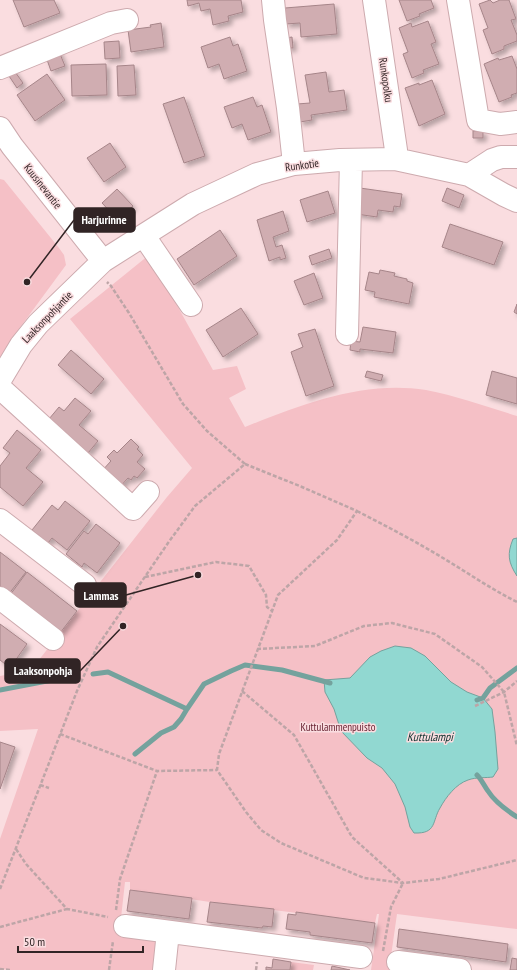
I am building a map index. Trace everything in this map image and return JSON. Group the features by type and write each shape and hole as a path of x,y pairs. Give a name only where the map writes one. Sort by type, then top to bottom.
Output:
{"street":[{"path":"274,0 275,20 288,108 294,164"},
{"name":"Runkopolku","path":"374,0 396,150 395,159"},
{"path":"458,0 478,120 500,124 517,122"},
{"path":"0,68 111,23 127,20"},
{"name":"Kuusinevantie","path":"0,128 6,151 105,272"},
{"path":"469,175 492,160 501,157 517,157"},
{"name":"Runkotie","path":"105,272 144,236 193,204 257,174 294,164 395,159 469,175 517,201"},
{"path":"347,334 351,160"},
{"path":"144,236 191,305"},
{"name":"Laaksonpohjantie","path":"0,380 21,345 38,324 105,272"},
{"path":"0,388 133,509 148,492"},
{"path":"0,520 85,585"},
{"path":"0,598 53,639"},
{"path":"118,922 318,961 361,957"},
{"path":"164,970 168,932"},
{"path":"390,957 457,970"}],"path":[{"path":"105,272 111,286 129,313 183,404 207,431 245,464 357,511 404,535 488,587 517,602"},
{"path":"0,889 77,691 97,647 194,506 245,464"},
{"path":"357,511 337,540 278,595 219,754 217,770 246,812 261,830 282,843 364,878 403,883 439,879 517,860"},
{"path":"145,577 216,562 249,566 266,594 267,607 272,611"},
{"path":"257,649 286,649 315,646 364,626 392,623 435,634 482,667 504,692 517,746"},
{"path":"475,706 504,692 517,682"},
{"path":"242,691 294,736 352,837 403,883"},
{"path":"60,734 157,771 217,770"},
{"path":"109,970 118,922 120,879 157,771"},
{"path":"40,785 49,788"},
{"path":"16,849 26,864 67,909"},
{"path":"390,957 391,907 403,883"},
{"path":"0,927 67,909 118,922"},
{"path":"0,969 10,970"}],"green space":[{"path":"0,179 4,180 59,248 64,255 66,265 13,337 0,358"},
{"name":"Kuttulammenpuisto","path":"149,255 213,370 237,366 246,389 229,398 245,427 289,410 334,396 380,388 403,388 438,392 517,416 517,929 397,914 391,956 452,970 371,970 379,914 377,914 375,923 210,902 130,890 130,882 125,882 120,927 165,935 161,970 0,969 0,839 38,729 0,731 0,676 31,670 167,497 192,468 70,319"},
{"path":"291,962 314,965 313,970 290,970"}],"water":[{"path":"517,538 517,576 510,562 509,554 513,539"},
{"name":"Kuttulampi","path":"395,646 411,648 425,656 451,682 467,692 483,698 492,709 498,769 493,777 471,779 455,788 442,804 433,826 427,831 421,833 414,833 410,827 405,807 395,784 382,768 367,758 341,731 334,709 325,692 324,680 350,678 370,657"}],"building":[{"path":"13,0 54,0 60,13 24,27"},
{"path":"187,0 241,0 243,12 228,16 229,21 213,25 210,9 201,11 199,3 188,6"},
{"path":"399,0 431,0 434,8 407,21"},
{"path":"490,0 493,3 500,0 509,0 516,19 511,20 517,35 517,41 504,46 504,49 492,54 483,30 488,28 479,4"},
{"path":"334,4 337,34 301,37 300,23 286,24 285,8"},
{"path":"428,21 436,42 431,44 439,64 423,70 424,73 412,78 403,54 408,52 399,28 411,23 412,27"},
{"path":"161,23 164,47 131,52 128,30 151,27 150,25"},
{"path":"230,37 233,46 238,44 247,71 224,79 219,64 208,68 201,47"},
{"path":"292,37 293,48 287,48 286,38"},
{"path":"119,41 120,58 105,59 104,42"},
{"path":"58,49 65,66 51,71 45,54"},
{"path":"512,56 517,69 517,93 511,95 512,97 499,102 484,64 498,58 499,60"},
{"path":"106,64 107,95 72,96 71,65"},
{"path":"134,65 136,95 118,96 117,66"},
{"path":"13,69 23,83 17,88 7,73"},
{"path":"326,72 329,92 344,90 347,110 311,115 312,120 300,122 297,104 310,103 305,75"},
{"path":"47,74 65,100 35,121 17,95"},
{"path":"432,80 445,114 419,126 405,88"},
{"path":"184,97 205,156 184,163 163,104"},
{"path":"253,97 257,107 262,105 271,132 248,140 242,124 232,128 224,107"},
{"path":"473,131 483,131 483,138 473,138"},
{"path":"110,143 126,167 104,182 87,158"},
{"path":"360,188 402,194 400,207 394,206 393,212 378,210 377,217 356,214"},
{"path":"447,188 464,195 459,208 442,201"},
{"path":"117,189 133,206 118,220 102,203"},
{"path":"328,191 335,213 307,222 300,200"},
{"path":"283,211 289,231 273,237 276,247 282,245 286,258 280,260 280,257 269,261 257,220"},
{"path":"450,224 503,242 494,265 442,247"},
{"path":"220,230 237,256 194,285 177,259"},
{"path":"329,249 332,258 312,265 309,256"},
{"path":"380,270 395,273 394,276 407,279 407,281 413,283 409,304 374,297 375,292 365,290 369,272 379,274"},
{"path":"314,273 323,298 304,305 294,281"},
{"path":"517,304 517,314 514,312"},
{"path":"241,308 258,334 223,357 206,330"},
{"path":"363,327 396,332 393,353 360,349 360,352 350,350 351,341 360,342"},
{"path":"315,329 334,386 306,396 291,352 303,347 298,334"},
{"path":"71,350 104,379 91,394 58,365"},
{"path":"367,371 383,375 381,381 365,377"},
{"path":"492,371 517,378 517,404 486,395"},
{"path":"75,398 91,411 79,425 98,441 88,453 49,419 59,407 64,411"},
{"path":"17,430 41,450 26,468 43,482 23,506 0,487 0,466 10,453 3,448"},
{"path":"131,439 139,447 137,449 143,455 137,462 145,469 137,478 134,476 131,480 128,478 118,489 100,473 111,461 107,457 114,450 117,453"},
{"path":"65,501 90,521 67,550 52,538 48,543 32,530 52,505 58,510"},
{"path":"96,524 120,543 97,573 84,563 82,567 66,554 84,531 88,534"},
{"path":"0,552 26,572 8,595 0,588"},
{"path":"27,572 77,611 60,633 10,595"},
{"path":"0,624 27,644 10,668 0,660"},
{"path":"0,742 15,747 0,789"},
{"path":"130,890 192,898 189,919 127,911"},
{"path":"210,902 274,909 272,927 263,926 262,928 207,922"},
{"path":"296,912 375,923 372,943 310,935 310,932 286,929 288,914 296,915"},
{"path":"399,929 508,944 506,962 397,947"},
{"path":"512,958 517,959 517,970 510,970"},
{"path":"273,959 291,962 290,970 266,970 266,967 272,968"},
{"path":"332,966 350,970 331,970"}],"waterway":[{"path":"93,674 108,672 187,709 204,684 245,665 282,670 330,683"},
{"path":"477,700 483,698 490,688 517,668"},
{"path":"0,690 73,676"},
{"path":"135,754 161,733 174,727 187,709"},
{"path":"477,775 494,799 517,817"}],"place":[{"name":"Harjurinne","path":"27,282"},
{"name":"Lammas","path":"198,575"},
{"name":"Laaksonpohja","path":"123,626"}]}
